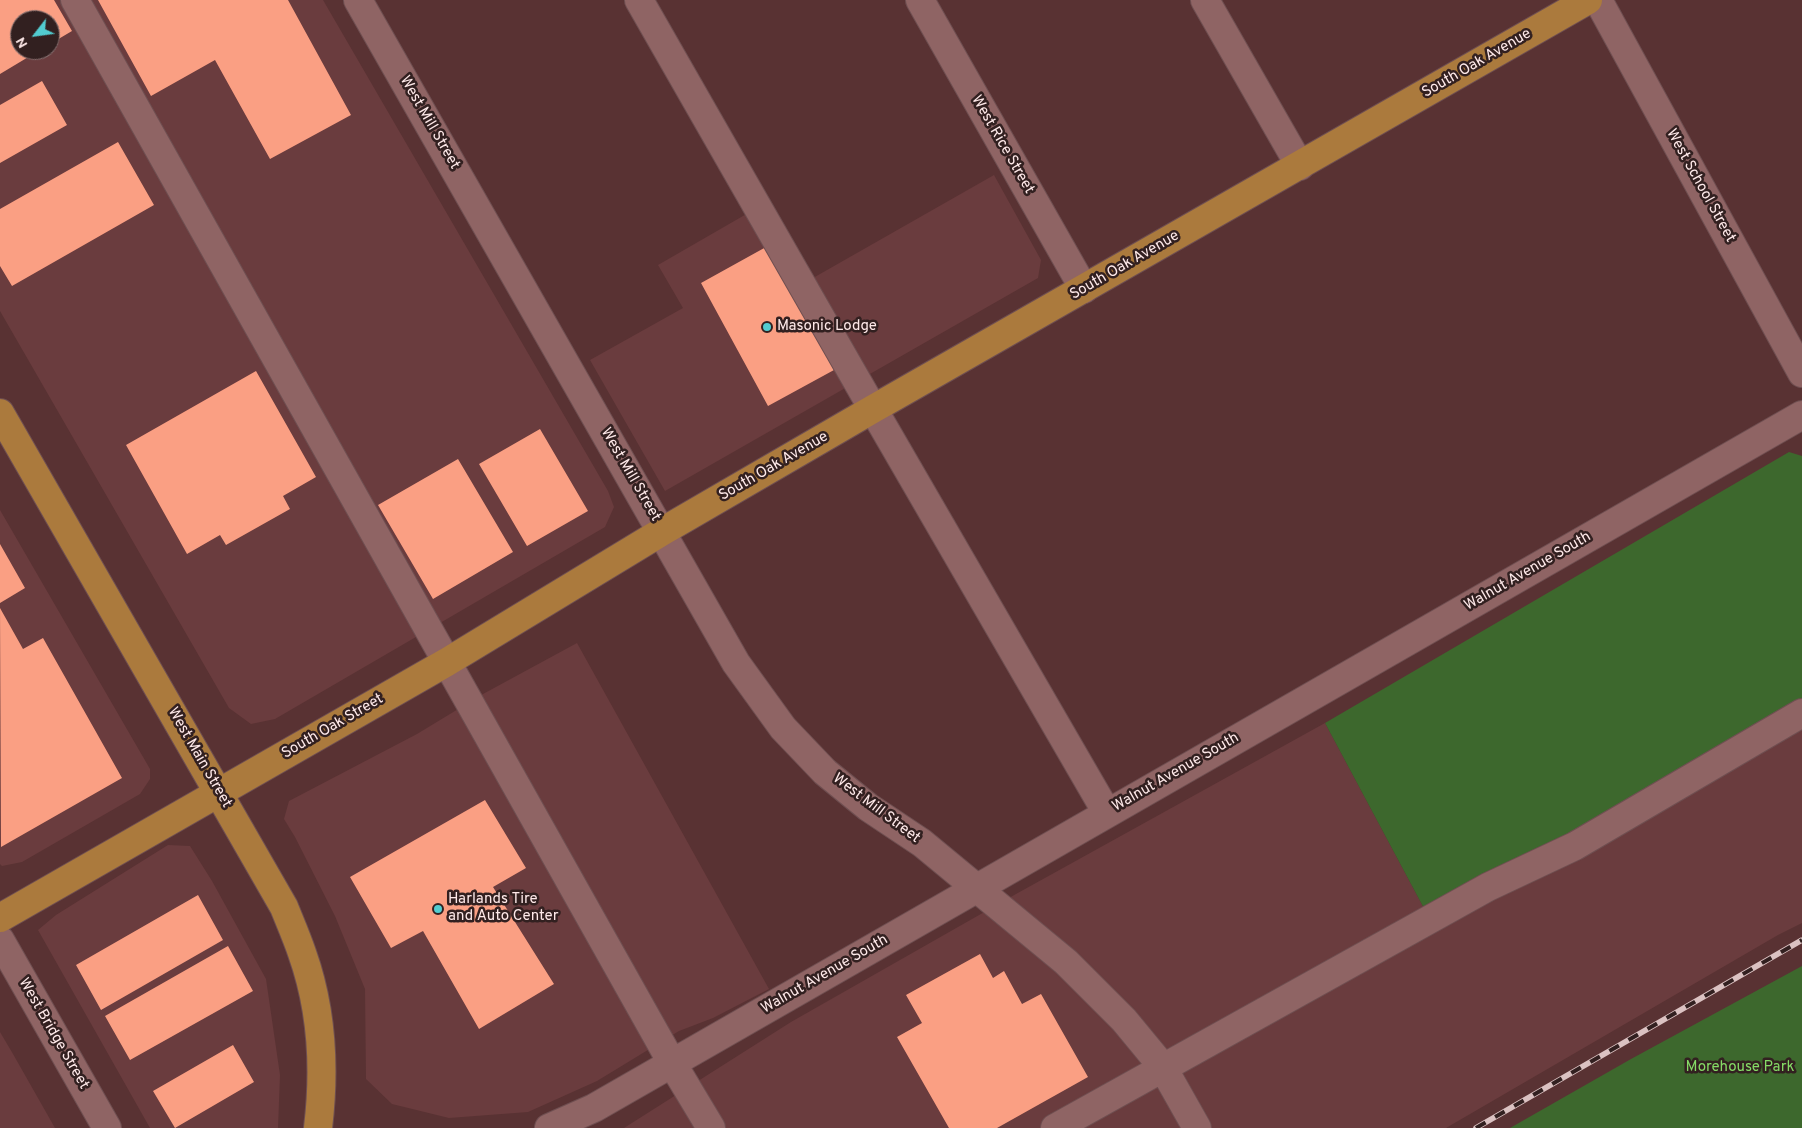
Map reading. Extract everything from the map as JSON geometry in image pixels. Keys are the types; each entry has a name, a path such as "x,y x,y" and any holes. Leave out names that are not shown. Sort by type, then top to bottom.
{"main road":[{"name":"South Oak Avenue","path":"663,532 1588,0"},
{"name":"West Main Street","path":"0,413 284,907 303,955 316,1005 322,1056 318,1128"},
{"name":"South Oak Street","path":"0,918 447,662 663,532"}],"street":[{"path":"75,0 672,1063 711,1128"},
{"name":"West Mill Street","path":"358,0 736,663 783,728 825,772 868,807 922,843 975,889 1066,962 1124,1020 1163,1069 1197,1128"},
{"path":"639,0 873,410 1107,813"},
{"name":"West Rice Street","path":"920,0 1084,289"},
{"path":"1205,0 1300,166"},
{"name":"West School Street","path":"1598,0 1802,373"},
{"name":"Walnut Avenue South","path":"548,1128 594,1108 1802,415"},
{"path":"1056,1128 1488,887 1575,846 1802,713"},
{"name":"West Bridge Street","path":"0,940 106,1128"}],"shaded area":[{"path":"0,0 323,0 608,491 614,507 605,527 275,719 251,724 229,708 0,311"},
{"path":"994,175 1041,260 1038,278 665,491 590,360 683,308 658,265 769,201 813,278"},
{"path":"0,510 150,769 150,779 140,794 22,862 2,866 0,864"},
{"path":"577,643 769,989 713,1018 679,1031 597,1081 528,1112 449,1118 392,1104 366,1079 365,989 335,916 284,819 289,801 417,734 483,694"},
{"path":"1802,702 1802,923 1778,935 1446,1128 624,1128 791,1022 1016,894 1325,723 1427,914"},
{"path":"168,845 190,846 212,881 266,979 280,1075 278,1128 150,1128 38,930 56,915"},
{"path":"0,1032 13,1054 55,1128 0,1128"}],"green space":[{"path":"1789,452 1802,456 1802,702 1427,914 1325,723"},
{"name":"Morehouse Park","path":"1802,966 1802,1128 1510,1128 1631,1059"}],"building":[{"path":"0,0 54,0 60,10 10,10 10,60 23,60 0,74"},
{"path":"98,0 288,0 351,115 270,159 215,60 151,96"},
{"path":"60,10 72,31 60,38"},
{"path":"42,81 67,125 0,163 0,105"},
{"path":"118,142 154,205 12,286 0,266 0,209"},
{"name":"Masonic Lodge","path":"766,247 834,370 768,406 701,283"},
{"path":"256,371 316,477 283,496 290,509 226,545 220,535 187,554 126,445"},
{"path":"540,429 588,511 527,546 479,464"},
{"path":"458,459 513,552 433,599 378,505"},
{"path":"0,544 25,588 0,603"},
{"path":"0,608 23,649 43,638 122,778 1,847"},
{"name":"Harlands Tire and Auto Center","path":"485,800 526,868 493,887 554,984 479,1029 423,931 391,948 350,877"},
{"path":"198,895 223,940 101,1010 76,965"},
{"path":"228,946 253,991 130,1060 105,1016"},
{"path":"980,954 993,978 1004,971 1022,1004 1041,994 1088,1077 997,1128 949,1128 897,1037 922,1023 906,995"},
{"path":"233,1045 254,1082 175,1128 153,1091"}],"railway":[{"path":"1476,1128 1802,940"}],"place":[{"name":"Masonic Lodge","path":"767,327"},
{"name":"Harlands Tire and Auto Center","path":"438,909"}]}
